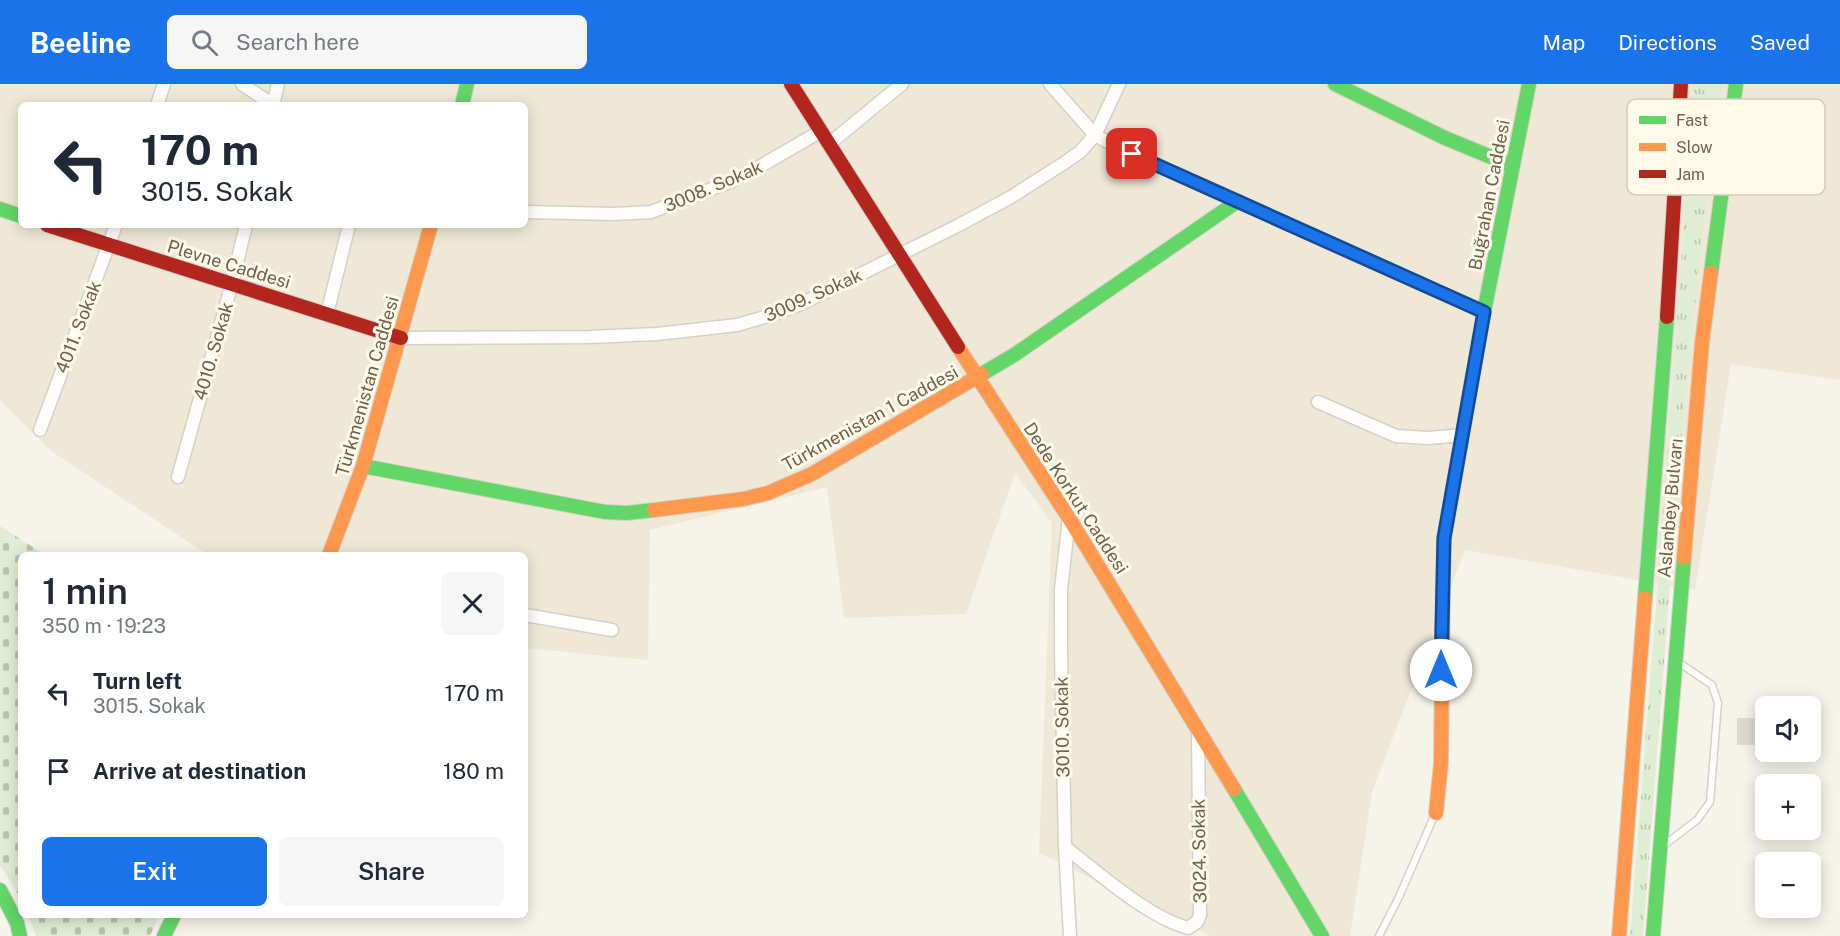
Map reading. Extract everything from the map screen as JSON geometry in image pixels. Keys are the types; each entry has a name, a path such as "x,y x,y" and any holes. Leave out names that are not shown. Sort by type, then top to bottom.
{"street":[{"path":"158,102 164,84"},
{"path":"242,84 269,102"},
{"path":"274,102 278,84"},
{"path":"463,102 467,84"},
{"name":"Dede Korkut Caddesi","path":"791,84 898,255 1069,518 1322,936"},
{"path":"829,144 902,84"},
{"path":"1050,84 1095,135 1132,154 1484,312"},
{"name":"3009. Sokak","path":"400,338 589,337 657,334 737,325 772,315 801,304 1011,197 1064,164 1080,152 1095,135 1119,84"},
{"path":"1335,84 1452,142 1513,166"},
{"name":"Buğrahan Caddesi","path":"1436,813 1441,763 1444,538 1484,312 1529,84"},
{"name":"Aslanbey Bulvarı","path":"1680,99 1681,84"},
{"name":"Aslanbey Bulvarı","path":"1734,99 1736,84"},
{"name":"3008. Sokak","path":"528,212 614,214 651,212 730,182 821,131"},
{"name":"Aslanbey Bulvarı","path":"1619,936 1675,195"},
{"name":"Aslanbey Bulvarı","path":"1653,936 1702,343 1721,195"},
{"name":"Türkmenistan 1 Caddesi","path":"363,466 605,512 627,513 743,499 768,493 812,474 977,378 1061,324 1238,201"},
{"path":"0,209 18,215"},
{"name":"Plevne Caddesi","path":"56,228 400,338"},
{"name":"4011. Sokak","path":"40,430 115,228"},
{"name":"4010. Sokak","path":"178,477 245,228"},
{"path":"327,314 348,228"},
{"name":"Türkmenistan Caddesi","path":"330,552 363,466 430,228"},
{"path":"1318,402 1396,436 1428,438 1462,435"},
{"name":"3010. Sokak","path":"1069,518 1061,589 1065,848 1070,936"},
{"path":"528,616 612,630"},
{"name":"3024. Sokak","path":"1065,848 1111,884 1171,923 1188,928 1197,922 1200,915 1198,728"},
{"path":"0,890 21,936"},
{"path":"164,936 173,918"}],"lane":[{"path":"1660,848 1697,820 1710,802 1718,703 1712,685 1675,660"},
{"path":"1379,936 1436,813"}],"shaded area":[{"path":"0,84 1840,84 1840,380 1731,364 1695,590 1465,550 1372,792 1350,936 1211,936 1039,853 1052,523 1015,473 966,614 844,618 827,487 650,530 648,660 528,648 528,552 203,552 51,451 0,400"}],"green space":[{"path":"1694,84 1724,84 1722,99 1693,99"},
{"path":"1686,195 1708,195 1682,428 1643,936 1630,936"},
{"path":"0,526 40,552 18,552 18,894 0,865"},
{"path":"29,918 158,918 150,936 36,936"}],"building":[{"path":"1737,718 1755,718 1755,745 1737,745"}],"traffic: fast":[{"path":"463,102 467,84"},
{"path":"1335,84 1445,138 1513,166"},
{"path":"1443,576 1444,539 1484,312 1529,84"},
{"path":"1734,99 1736,84"},
{"path":"1711,273 1721,195"},
{"path":"982,374 1014,355 1238,201"},
{"path":"0,209 18,215"},
{"path":"1645,598 1667,317"},
{"path":"363,466 605,512 627,513 654,510"},
{"path":"1653,936 1684,558"},
{"path":"1234,789 1322,936"},
{"path":"0,890 17,923 20,936"},
{"path":"164,936 173,918"}],"traffic: slow":[{"path":"330,552 363,466 430,228"},
{"path":"1684,558 1702,343 1711,273"},
{"path":"958,347 1069,518 1234,789"},
{"path":"654,510 743,499 768,493 812,474 982,374"},
{"path":"1436,813 1441,763 1443,576"},
{"path":"1619,936 1645,598"}],"traffic: jam":[{"path":"791,84 958,347"},
{"path":"1680,99 1681,84"},
{"path":"1667,317 1674,195"},
{"path":"56,228 401,338"}],"route":[{"path":"1132,154 1484,312 1444,538 1441,670"}]}
